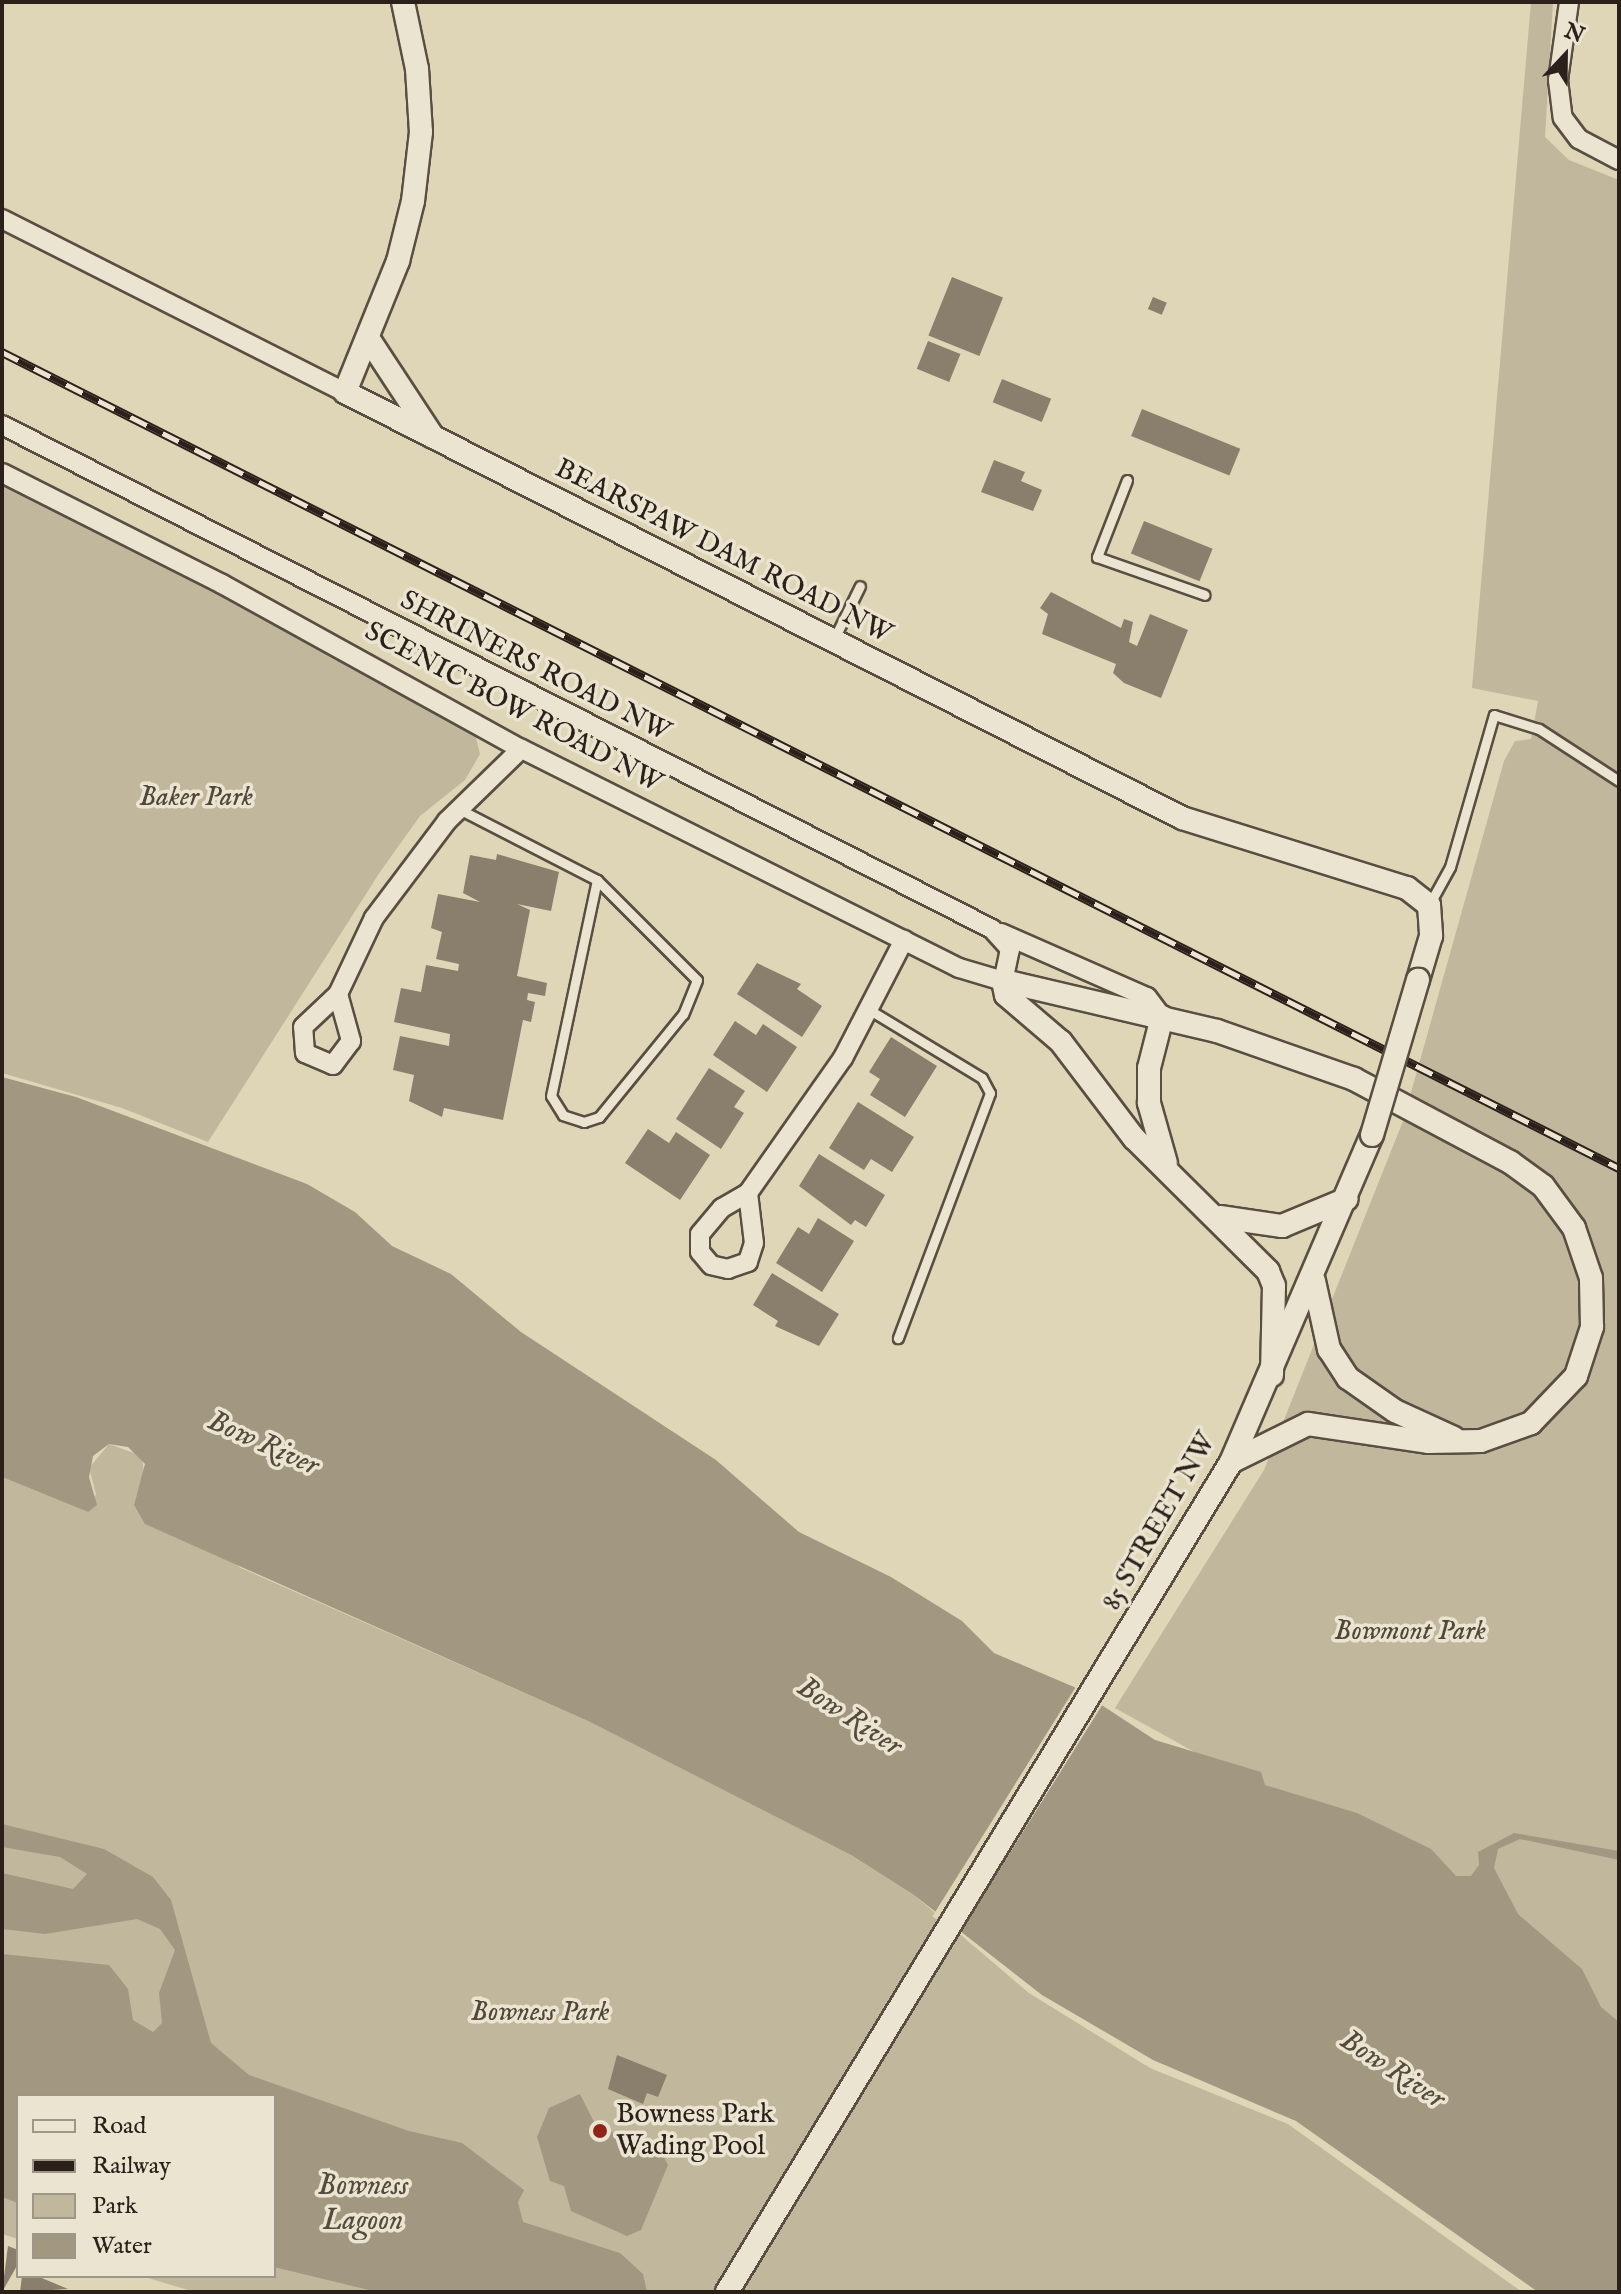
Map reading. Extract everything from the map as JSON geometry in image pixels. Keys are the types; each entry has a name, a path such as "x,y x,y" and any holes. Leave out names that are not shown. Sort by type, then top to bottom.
{"street":[{"path":"345,392 368,338 413,201 421,132 417,69 403,2"},
{"path":"1569,2 1558,80 1563,118 1579,139 1619,160"},
{"name":"BEARSPAW DAM ROAD NW","path":"2,219 1182,818 1384,879 1429,905"},
{"path":"368,338 434,439"},
{"name":"SHRINERS ROAD NW","path":"2,425 992,929 1147,997 1162,1017"},
{"name":"SCENIC BOW ROAD NW","path":"2,473 222,584 521,749 904,940 1003,981"},
{"path":"338,994 374,918 459,809 521,749"},
{"name":"85 STREET NW","path":"727,2292 1116,1658 1231,1462 1314,1281 1372,1135 1431,936 1429,905"},
{"path":"992,929 1010,949 1003,981 1006,995 1061,1042 1134,1138 1251,1249 1274,1286 1272,1375"},
{"path":"748,1193 843,1058 904,940"},
{"path":"1003,981 1162,1017 1354,1079 1510,1162 1561,1207 1591,1278 1592,1327 1580,1367 1563,1395 1531,1423 1505,1436 1462,1442 1308,1424 1231,1462"},
{"path":"1162,1017 1149,1068 1149,1103 1155,1140 1171,1174"},
{"path":"1219,1217 1282,1226 1347,1199"},
{"path":"1314,1281 1329,1349 1348,1378 1395,1411 1462,1442"}],"lane":[{"path":"1127,480 1097,557 1205,595"},
{"path":"833,641 860,586"},
{"name":"85 STREET NW","path":"1429,905 1450,867 1494,715 1539,729 1619,781"},
{"path":"459,809 597,880 697,980 683,1014 599,1117 584,1122 563,1115 551,1096 597,880"},
{"path":"868,1009 982,1078 990,1093 898,1338"}],"green space":[{"name":"Bowmont Park","path":"1531,2 1553,2 1545,137 1569,160 1619,180 1619,2051 1487,1914 1115,1708 1264,1470 1403,1121 1504,761 1515,741 1531,739 1538,701 1472,688"},
{"name":"Baker Park","path":"2,486 256,609 474,730 480,754 465,780 420,816 380,872 208,1142 122,1108 2,1073"},
{"name":"Bowness Park","path":"109,1444 142,1456 145,1481 136,1497 241,1568 590,1722 851,1855 914,1895 1029,1993 1150,2068 1288,2124 1522,2292 195,2292 148,2278 276,2278 276,2094 16,2094 16,2238 2,2234 2,1477 88,1512 96,1494 89,1468"}],"water":[{"name":"Bow River","path":"2,1077 76,1097 307,1184 355,1212 392,1246 451,1274 521,1332 716,1460 799,1532 891,1577 962,1621 994,1653 1074,1687 1155,1740 1261,1772 1265,1785 1357,1813 1431,1849 1456,1876 1471,1876 1479,1865 1478,1852 1514,1833 1619,1851 1619,1860 1520,1839 1498,1849 1494,1868 1518,1914 1582,1969 1601,2007 1619,2022 1619,2292 1538,2292 1296,2121 1153,2060 1042,1995 914,1895 851,1855 590,1722 145,1524 134,1505 145,1464 128,1447 109,1444 93,1456 89,1477 97,1505 88,1512 2,1477"},
{"name":"Bowness Lagoon","path":"2,1824 104,1849 153,1877 171,1900 211,2043 249,2075 409,2131 462,2143 524,2190 518,2202 523,2222 620,2253 643,2274 647,2292 377,2292 276,2267 276,2094 16,2094 16,2202 2,2197 2,1954 109,1965 128,1989 133,2020 153,2032 162,2023 159,1993 175,1950 160,1929 137,1919 45,1934 2,1929 2,1873 73,1889 87,1874 60,1857 2,1847"},
{"path":"580,2094 596,2126 661,2151 668,2165 641,2230 627,2236 571,2211 564,2186 550,2181 537,2137 549,2108"}],"pier":[{"path":"1077,1685 1104,1702 959,1933 932,1917"}],"building":[{"path":"952,277 1003,298 979,356 928,335"},
{"path":"1153,297 1167,303 1162,315 1148,309"},
{"path":"928,341 960,354 949,382 917,369"},
{"path":"1002,379 1051,399 1042,422 993,402"},
{"path":"1142,409 1240,449 1229,476 1131,436"},
{"path":"994,460 1025,472 1021,481 1042,490 1033,511 981,492"},
{"path":"1144,521 1213,549 1200,581 1131,553"},
{"path":"1051,592 1121,628 1124,619 1133,622 1129,642 1137,646 1150,614 1188,630 1161,698 1124,683 1113,673 1116,664 1042,634 1048,614 1040,608"},
{"path":"497,854 559,872 551,911 517,904 530,910 517,976 547,983 545,996 528,993 527,1000 535,1002 531,1022 523,1020 503,1120 444,1108 442,1117 409,1101 414,1075 393,1070 400,1036 449,1046 450,1034 394,1022 401,988 421,992 426,965 458,971 459,964 436,959 442,932 431,928 438,894 480,902 463,893 470,855 496,860"},
{"path":"757,963 801,984 797,989 822,1006 802,1037 737,994"},
{"path":"735,1021 756,1035 763,1024 797,1047 767,1092 713,1055"},
{"path":"891,1037 937,1066 905,1117 870,1095 880,1079 869,1072"},
{"path":"709,1068 745,1091 734,1107 744,1113 721,1149 676,1119"},
{"path":"858,1102 914,1137 892,1172 871,1159 864,1170 829,1148"},
{"path":"648,1129 669,1143 676,1132 710,1155 680,1200 625,1163"},
{"path":"819,1154 885,1195 866,1227 855,1220 851,1225 799,1186"},
{"path":"818,1218 854,1241 822,1292 776,1263 798,1227 809,1234"},
{"path":"772,1273 839,1314 819,1346 775,1326 778,1321 753,1305"},
{"path":"617,2055 667,2075 658,2097 647,2093 643,2104 608,2089"},
{"path":"8,2246 16,2249 16,2268 2,2292"},
{"path":"22,2278 42,2278 68,2289 20,2292"}],"railway":[{"path":"2,352 1619,1168"}],"place":[{"name":"Bowness Park Wading Pool","path":"600,2131"}]}
